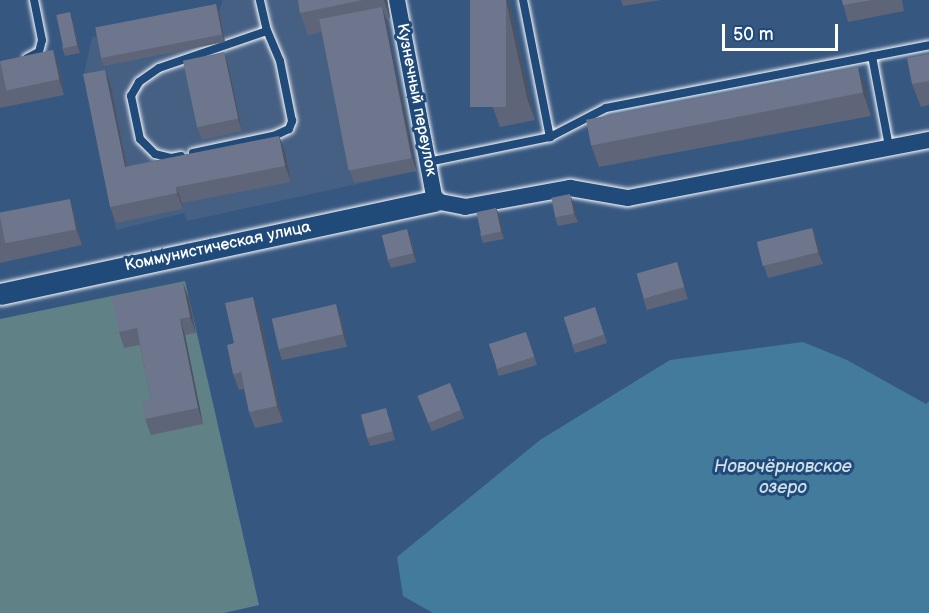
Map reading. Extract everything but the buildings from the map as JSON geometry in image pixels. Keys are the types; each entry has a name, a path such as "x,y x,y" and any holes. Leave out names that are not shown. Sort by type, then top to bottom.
{"street":[{"name":"Кузнечный переулок","path":"397,0 435,201"},
{"path":"435,201 465,207 570,188 628,198 929,140"},
{"name":"Коммунистическая улица","path":"0,294 435,201"}],"lane":[{"path":"18,60 39,52 42,40 34,0"},
{"path":"260,0 267,30 280,61 292,121 289,129 276,135 171,158 155,154 140,139 130,96 139,82 159,68 267,30"},
{"path":"523,0 550,137"},
{"path":"428,162 550,137 606,108 929,45"},
{"path":"872,56 889,147"}],"shaded area":[{"path":"223,0 387,0 390,18 386,20 417,171 187,221 184,213 116,230 84,74 92,37 219,12"}],"green space":[{"path":"185,281 259,605 224,613 0,613 0,319"}],"water":[{"name":"Новочёрновское озеро","path":"803,342 847,360 926,404 929,401 929,613 433,613 403,596 397,557 540,440 670,360"}]}
